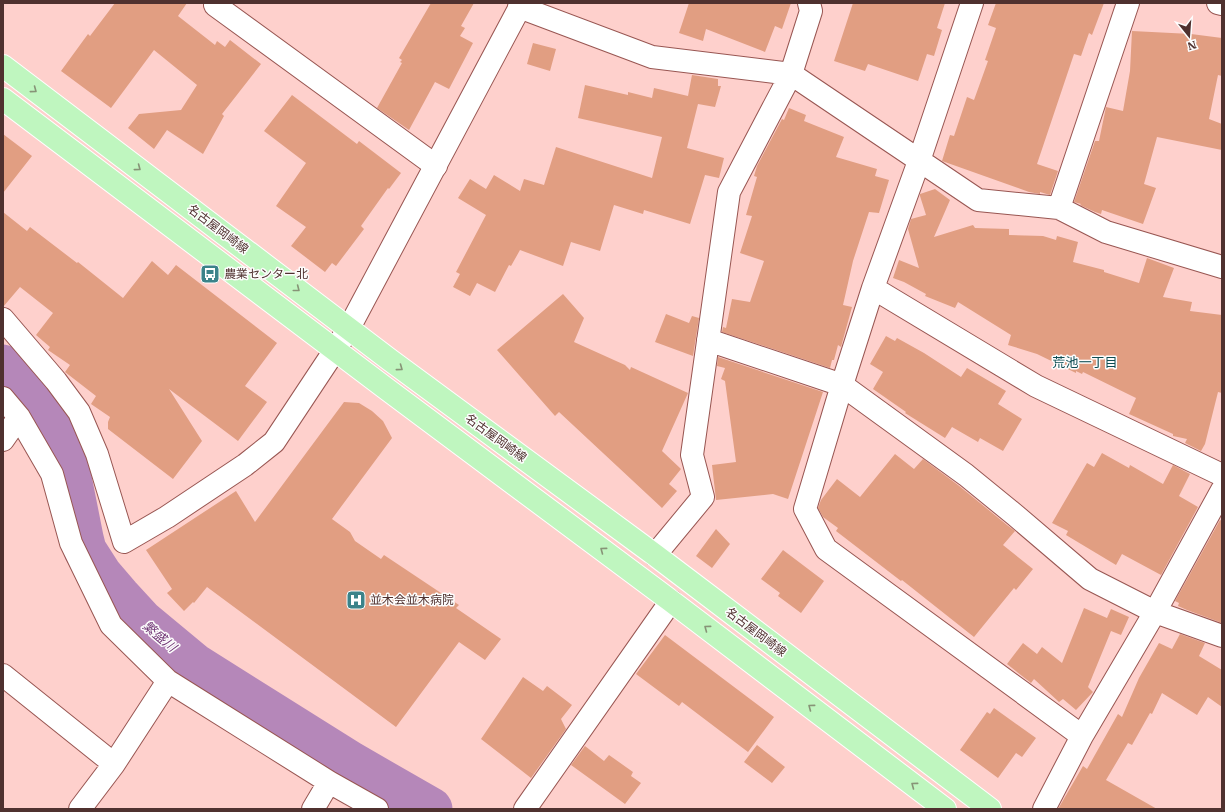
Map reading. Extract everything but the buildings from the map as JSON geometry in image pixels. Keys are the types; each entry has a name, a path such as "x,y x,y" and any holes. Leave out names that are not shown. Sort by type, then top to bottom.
{"main road":[{"name":"名古屋岡崎線","path":"3,66 397,365 655,555 990,809"},
{"path":"3,99 945,809"}],"street":[{"path":"216,3 215,5 436,166"},
{"path":"655,555 703,497 692,455 729,192 790,74 811,11 809,3"},
{"path":"972,3 919,161 873,288 805,509 826,549 1082,736"},
{"path":"1059,208 1128,3"},
{"path":"1218,3 1222,4"},
{"path":"3,319 56,381 79,412 97,454 124,542 174,513 244,465 274,442 349,328 521,5 652,57 790,74 978,200 1059,208 1106,232 1222,267"},
{"path":"873,288 1036,386 1222,475"},
{"path":"708,340 842,385 966,475 1090,579 1155,612 1222,636"},
{"path":"3,398 19,417 52,474 71,542 110,625 168,682 329,782 377,809"},
{"path":"3,440 19,417"},
{"path":"1044,809 1082,736 1155,612 1222,490"},
{"path":"525,809 671,601"},
{"path":"3,675 114,764"},
{"path":"80,809 114,764 168,682"},
{"path":"313,809 329,782"}],"waterway":[{"name":"繁盛川","path":"3,366 63,442 85,550 101,575 142,621 195,665 351,763 431,809"}],"place":[{"name":"農業センター北","path":"210,274"},
{"name":"並木会並木病院","path":"356,600"}],"district":[{"name":"荒池一丁目","path":"1085,362"}]}
